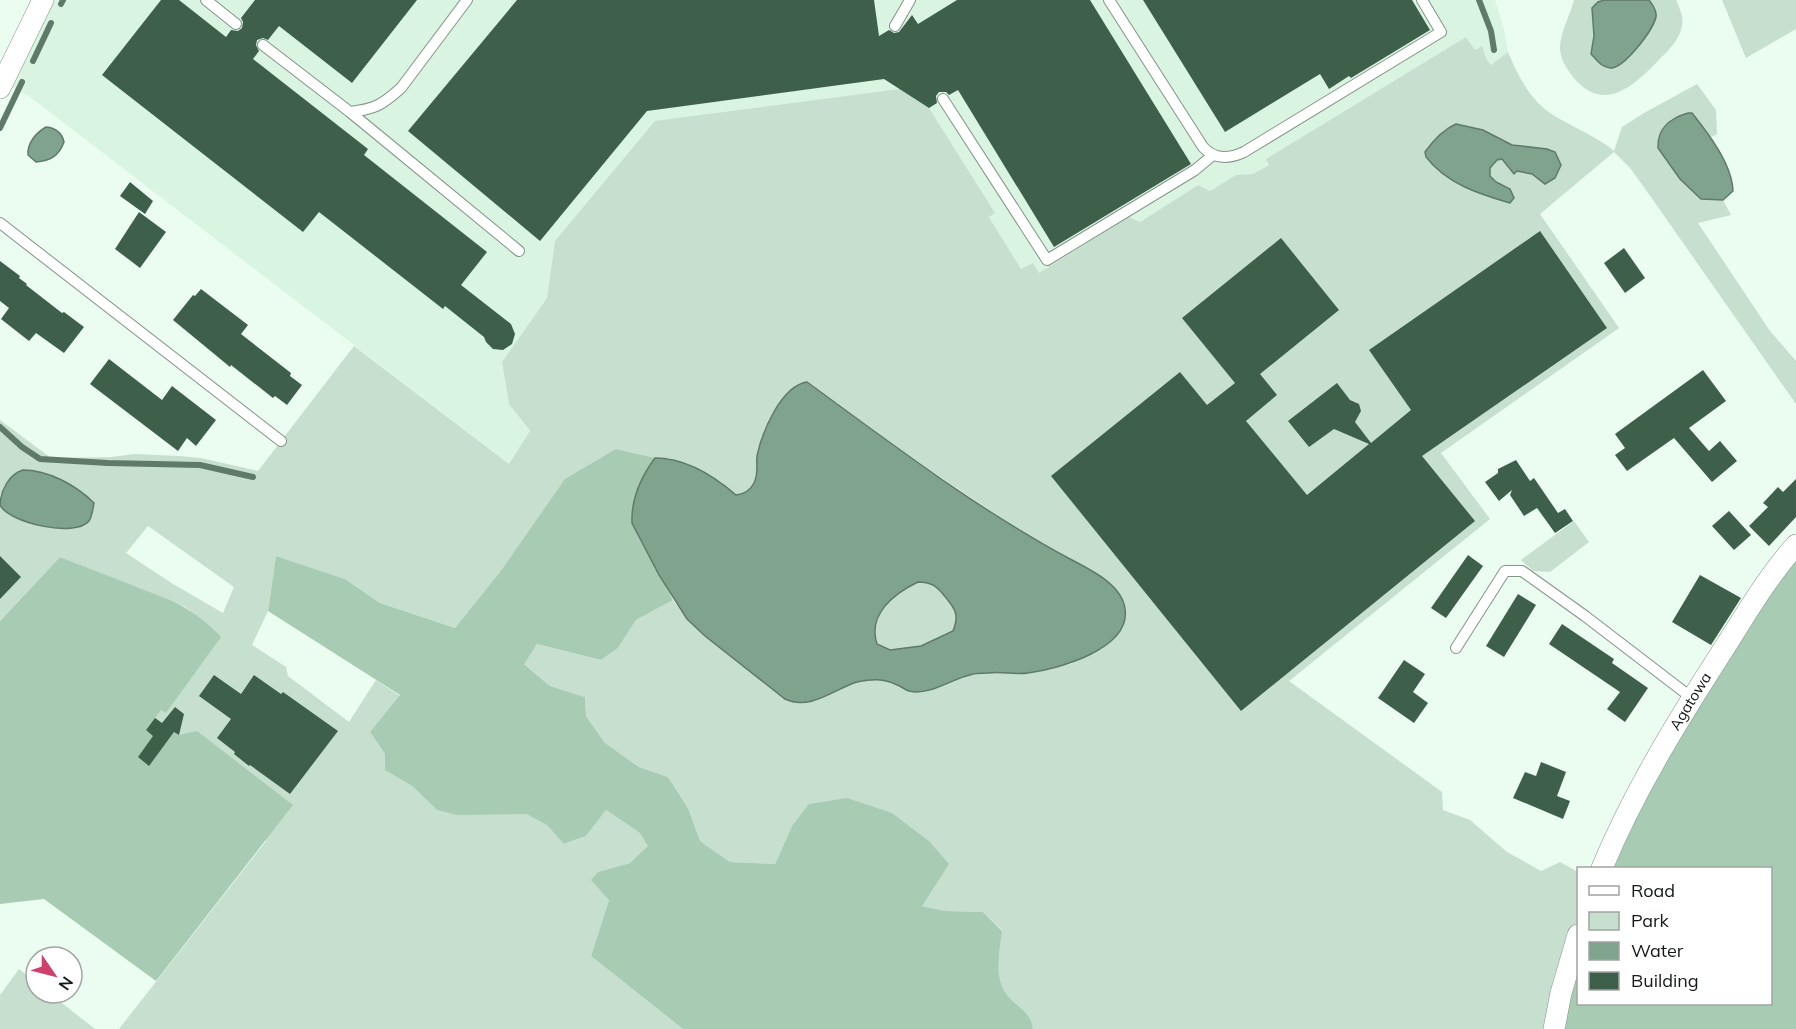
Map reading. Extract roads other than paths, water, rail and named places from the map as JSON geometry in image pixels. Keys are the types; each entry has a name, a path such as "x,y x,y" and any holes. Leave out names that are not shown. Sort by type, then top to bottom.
{"street":[{"path":"0,88 7,61 43,0"},
{"name":"Agatowa","path":"1602,867 1633,799 1692,698 1760,592 1796,545"},
{"path":"1554,1029 1561,993 1577,937"}],"lane":[{"path":"206,0 236,24"},
{"path":"350,112 372,109 388,100 401,88 467,0"},
{"path":"895,26 910,0"},
{"path":"1109,0 1203,147 1213,155 1228,158 1244,152 1441,32 1422,0"},
{"path":"264,45 350,112 519,251"},
{"path":"943,99 1047,260 1195,170 1213,155"},
{"path":"0,223 281,441"},
{"path":"1456,648 1505,572 1522,571 1692,698"}],"water":[{"path":"1604,0 1649,0 1656,15 1650,31 1637,48 1623,62 1610,68 1602,65 1591,54 1594,36 1592,8"},
{"path":"1692,113 1712,139 1724,160 1732,181 1733,191 1723,200 1701,199 1680,179 1658,148 1660,135 1666,125"},
{"path":"1456,124 1483,130 1512,145 1555,152 1561,165 1555,178 1545,184 1532,174 1517,171 1514,174 1502,159 1497,160 1490,168 1490,176 1510,189 1514,198 1510,203 1464,187 1434,166 1426,157 1425,152 1439,136"},
{"path":"46,127 58,132 64,142 53,157 36,162 28,155 29,146 36,135"},
{"path":"807,382 968,497 1035,540 1104,578 1123,600 1124,623 1117,635 1105,646 1090,654 1073,662 1041,671 974,674 933,689 917,692 887,681 868,680 848,685 813,701 795,702 785,699 687,619 659,575 632,523 632,514 638,489 655,458 677,461 698,469 736,495 749,490 756,479 757,456 768,423 781,401 798,385","holes":["918,582 932,584 953,607 956,613 953,631 921,646 890,650 877,644 876,623 885,606 900,592"]},
{"path":"23,470 52,476 87,496 94,503 89,521 82,526 57,528 28,522 6,512 0,505 4,488 14,475"}],"waterway":[{"path":"61,4 63,0"},
{"path":"1479,0 1491,31 1494,50"},
{"path":"33,61 51,23"},
{"path":"0,128 22,82"},
{"path":"0,427 22,447 40,459 200,465 253,477"}]}
